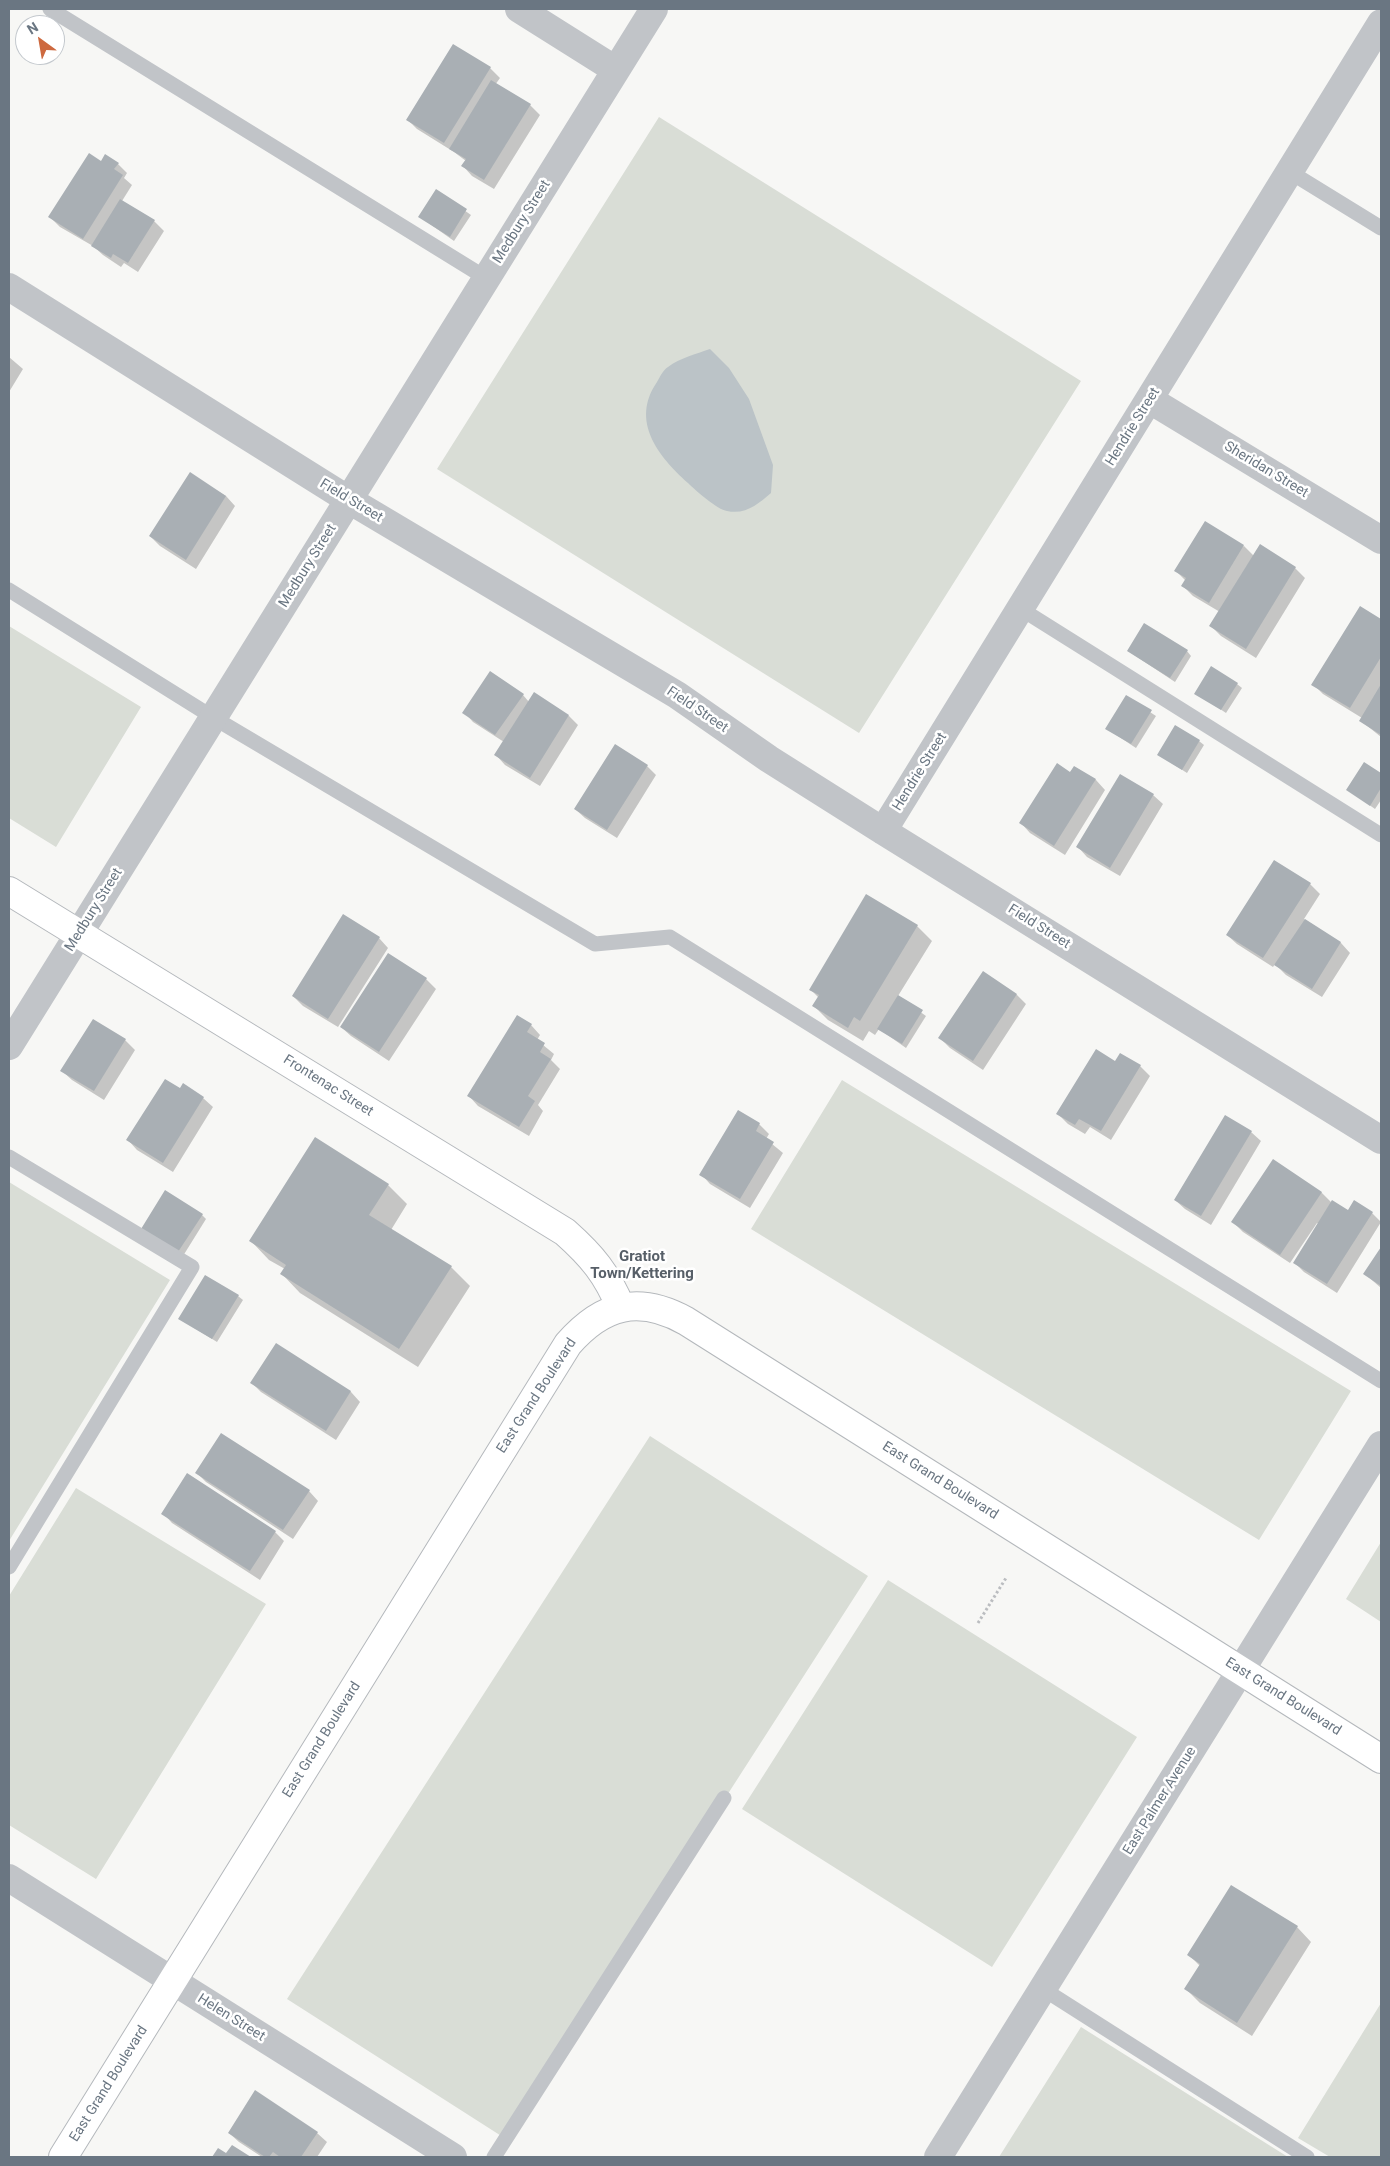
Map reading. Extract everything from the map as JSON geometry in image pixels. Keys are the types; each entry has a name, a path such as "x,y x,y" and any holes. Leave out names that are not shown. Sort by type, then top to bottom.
{"main road":[{"name":"Frontenac Street","path":"9,891 565,1232 597,1262 614,1289 621,1308"},
{"name":"East Grand Boulevard","path":"64,2157 568,1344 579,1332 600,1316 621,1308 650,1307 667,1310 686,1321 1381,1759"}],"street":[{"path":"519,9 616,70"},
{"name":"Medbury Street","path":"9,1046 654,9"},
{"name":"Hendrie Street","path":"883,831 1381,23"},
{"name":"Field Street","path":"9,287 349,500 677,695 769,759 1381,1140"},
{"name":"Sheridan Street","path":"1150,400 1381,540"},
{"name":"East Palmer Avenue","path":"938,2157 1381,1445"},
{"name":"Helen Street","path":"9,1878 453,2157"}],"lane":[{"path":"50,9 486,278"},
{"path":"1290,172 1381,228"},
{"path":"9,590 214,718 595,944 670,937 1381,1381"},
{"path":"1021,609 1381,835"},
{"path":"9,1157 192,1267 9,1567"},
{"path":"494,2157 724,1798"},
{"path":"1043,1989 1307,2157"}],"path":[{"path":"978,1623 1006,1578"}],"shaded area":[{"path":"659,117 1081,381 859,733 437,469"},
{"path":"710,349 729,368 749,399 773,465 771,493 746,510 734,512 723,510 691,486 677,473 658,449 651,437 647,424 646,410 649,396 665,370 683,359"},
{"path":"9,626 141,707 56,847 9,818"},
{"path":"842,1080 1351,1391 1259,1540 751,1229"},
{"path":"9,1182 170,1280 9,1541"},
{"path":"650,1436 868,1576 506,2139 287,1999"},
{"path":"76,1488 266,1604 96,1879 9,1825 9,1596"},
{"path":"1381,1542 1381,1622 1346,1599"},
{"path":"888,1580 1137,1737 992,1967 742,1809"},
{"path":"1381,2003 1381,2157 1330,2157 1298,2138"},
{"path":"1081,2027 1288,2157 999,2157"}],"building":[{"path":"453,44 491,67 444,143 406,120"},
{"path":"491,80 531,104 484,180 461,166 466,159 449,149"},
{"path":"89,153 101,161 105,154 119,163 114,169 123,175 83,239 48,217"},
{"path":"436,189 467,209 450,237 418,217"},
{"path":"120,199 155,220 128,263 113,254 111,258 91,246"},
{"path":"190,472 226,496 186,560 149,536"},
{"path":"1205,521 1244,545 1209,603 1181,586 1186,578 1174,571"},
{"path":"1260,544 1296,567 1246,649 1209,626"},
{"path":"1360,606 1381,619 1381,657 1350,708 1311,685"},
{"path":"1144,623 1188,650 1170,678 1127,651"},
{"path":"1211,666 1238,683 1221,710 1194,694"},
{"path":"490,671 524,694 495,735 462,713"},
{"path":"1381,684 1381,735 1359,721"},
{"path":"534,692 569,715 530,778 494,755"},
{"path":"1126,695 1152,710 1131,744 1105,729"},
{"path":"1175,725 1200,740 1182,770 1157,755"},
{"path":"615,744 648,765 607,830 574,809"},
{"path":"1364,762 1381,773 1381,788 1370,806 1346,790"},
{"path":"1057,763 1070,772 1074,766 1096,779 1054,846 1019,823"},
{"path":"1120,774 1154,794 1110,868 1076,847"},
{"path":"1274,860 1311,883 1263,958 1226,935"},
{"path":"866,894 918,925 860,1021 854,1017 848,1028 812,1006 819,995 809,990"},
{"path":"343,914 380,937 328,1019 292,996"},
{"path":"1305,919 1341,942 1312,989 1274,965"},
{"path":"388,953 427,978 379,1052 340,1027"},
{"path":"983,971 1017,994 973,1061 938,1038"},
{"path":"898,995 923,1010 902,1044 877,1029"},
{"path":"517,1015 532,1024 527,1032 545,1043 540,1052 551,1059 528,1096 535,1101 519,1127 467,1096"},
{"path":"93,1019 126,1039 94,1091 60,1071"},
{"path":"1096,1049 1115,1061 1120,1053 1141,1065 1101,1131 1079,1119 1075,1125 1056,1114"},
{"path":"165,1079 180,1088 183,1083 204,1097 163,1163 126,1140"},
{"path":"738,1110 760,1123 756,1131 774,1142 740,1199 699,1175"},
{"path":"1225,1115 1252,1131 1201,1216 1174,1200"},
{"path":"315,1137 389,1184 369,1215 452,1266 399,1349 280,1274 286,1265 249,1241"},
{"path":"1273,1159 1322,1192 1280,1255 1231,1222"},
{"path":"165,1190 203,1214 178,1252 141,1229"},
{"path":"1332,1200 1348,1210 1354,1200 1373,1212 1327,1284 1293,1263"},
{"path":"1381,1247 1381,1286 1363,1274"},
{"path":"205,1275 239,1295 212,1339 178,1319"},
{"path":"276,1343 351,1391 326,1431 250,1383"},
{"path":"221,1433 310,1490 283,1530 195,1473"},
{"path":"187,1473 276,1531 250,1571 161,1514"},
{"path":"1231,1885 1298,1926 1237,2023 1184,1989 1200,1964 1187,1955"},
{"path":"255,2090 318,2132 301,2157 280,2157 273,2152 269,2157 265,2157 228,2133"},
{"path":"232,2145 251,2157 212,2157 218,2148 226,2153"}],"district":[{"name":"Gratiot Town/Kettering","path":"642,1266"}]}
